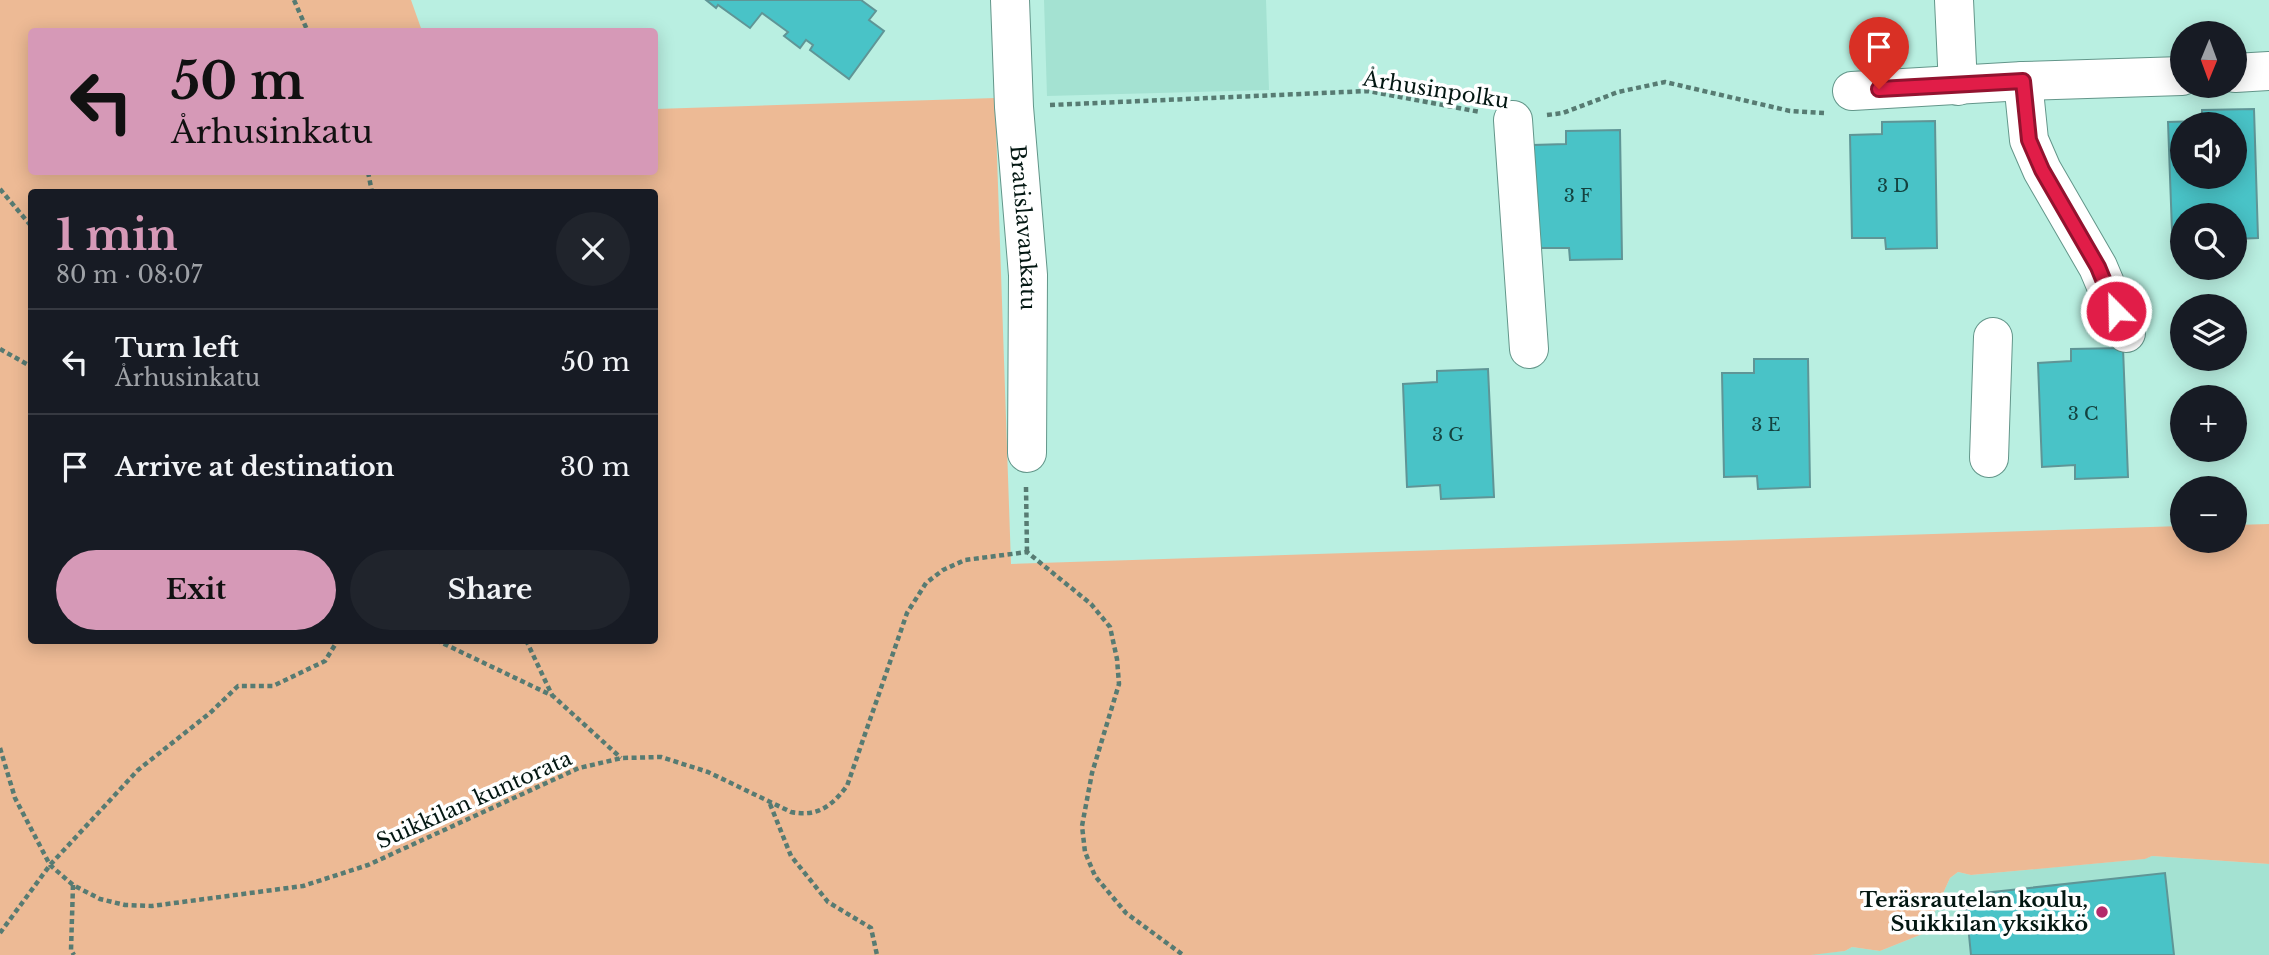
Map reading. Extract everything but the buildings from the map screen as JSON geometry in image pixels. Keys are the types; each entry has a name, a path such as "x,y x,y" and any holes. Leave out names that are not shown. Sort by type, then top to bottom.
{"street":[{"name":"Bratislavankatu","path":"1010,0 1014,107 1028,275 1027,453"},
{"path":"1954,0 1958,86"},
{"path":"2247,72 2269,71"},
{"path":"1842,102 1958,86 2170,76"},
{"path":"2023,81 2029,140 2042,170 2098,267 2126,332"},
{"path":"1513,120 1529,349"},
{"path":"1989,458 1993,337"}],"path":[{"path":"293,0 306,28"},
{"name":"Århusinpolku","path":"1014,107 1368,91 1419,99 1513,120 1563,113 1618,92 1665,82 1790,111 1842,102"},
{"path":"0,189 28,222"},
{"path":"0,349 28,365"},
{"path":"1027,453 1027,552 1091,604 1110,627 1117,659 1119,684 1092,773 1082,826 1085,852 1095,876 1126,913 1183,955"},
{"name":"Suikkilan kuntorata","path":"0,748 15,798 50,865 73,885 100,899 125,905 152,906 303,886 368,865 579,768 622,758 661,757 708,772 791,812 804,814 822,811 836,800 846,786 907,613 926,583 943,570 965,560 1027,552"},
{"path":"0,933 50,865 138,771 210,713 238,685 273,686 326,661 336,644"},
{"path":"444,644 553,696 622,758"},
{"path":"528,644 553,696"},
{"path":"770,803 791,856 828,902 871,928 877,955"},
{"path":"73,885 71,950 74,955"}],"shaded area":[{"path":"0,0 411,0 421,28 28,28 28,175 658,175 658,109 995,98 1011,564 2170,526 2170,553 2247,553 2247,525 2269,524 2269,864 2152,856 2145,859 1971,875 1958,872 1950,878 1925,933 1880,951 1852,947 1845,951 1811,955 0,955"},
{"path":"1044,0 1266,0 1269,90 1047,96"},
{"name":"Teräsrautelan koulu, Suikkilan yksikkö","path":"2152,856 2269,864 2269,955 1804,955 1845,951 1852,947 1880,951 1925,933 1950,878 1958,872 1971,875 2144,859"}],"place":[{"name":"Teräsrautelan koulu, Suikkilan yksikkö","path":"2102,912"}],"route":[{"path":"1879,89 2023,81 2029,140 2042,170 2098,267 2116,311"}]}
